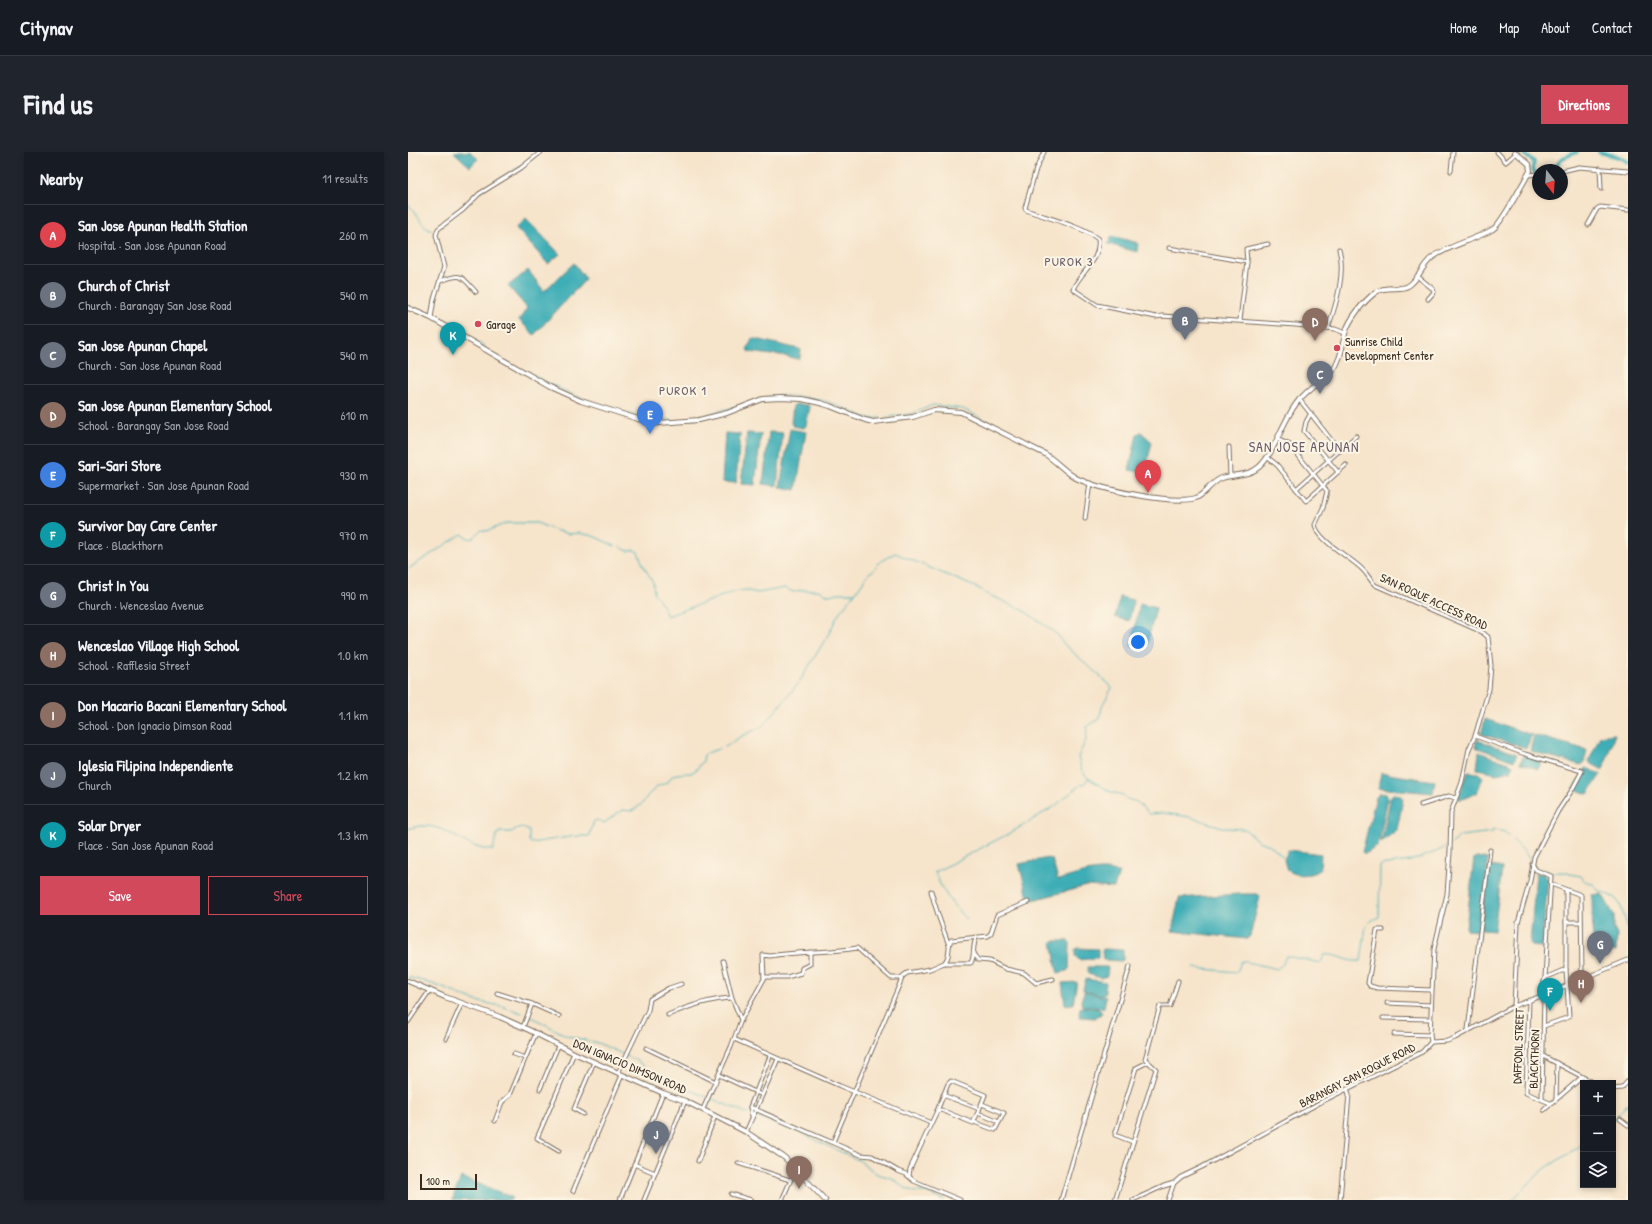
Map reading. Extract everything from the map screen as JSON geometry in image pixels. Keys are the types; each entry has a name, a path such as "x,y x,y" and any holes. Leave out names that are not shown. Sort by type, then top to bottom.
{"street":[{"path":"431,318 444,267 436,235 438,229 463,210 479,194 521,168 541,152"},
{"path":"1044,152 1036,169 1025,208 1026,210 1094,236 1098,239 1099,246 1096,256 1073,289 1096,305 1156,317 1162,316 1240,320 1328,328 1345,333"},
{"path":"1451,171 1453,152"},
{"path":"408,308 431,318 550,387 581,401 638,419 659,423 700,420 727,413 763,399 780,398 802,399 820,403 873,422 913,417 934,410 961,412 1045,454 1056,461 1068,473 1090,483 1136,494 1184,500 1196,498 1201,495 1217,480 1252,472 1260,466 1277,439 1282,426 1300,399 1322,379 1332,373 1340,356 1345,333 1352,318 1377,292 1387,288 1406,288 1417,276 1423,266 1433,257 1495,228 1530,171 1529,164 1515,152 1506,162 1497,152"},
{"path":"1568,170 1579,167 1628,171"},
{"path":"1600,168 1601,189"},
{"path":"1528,175 1532,175"},
{"path":"1588,225 1597,209 1600,207 1628,210"},
{"path":"1240,320 1247,262 1246,249 1268,244"},
{"path":"1169,248 1247,262"},
{"path":"1328,328 1339,289 1341,257 1339,248"},
{"path":"440,281 457,275 461,276 476,292"},
{"path":"1417,276 1433,289 1434,292 1428,299"},
{"path":"1300,399 1340,451"},
{"path":"1311,413 1306,422 1304,431 1338,472"},
{"path":"1296,489 1340,451 1354,436 1356,436"},
{"path":"1277,439 1290,445 1322,485"},
{"path":"1229,447 1230,476"},
{"path":"1267,457 1277,464 1306,501 1346,465"},
{"path":"1085,519 1090,483"},
{"name":"SAN ROQUE ACCESS ROAD","path":"1322,485 1327,491 1327,495 1315,525 1317,532 1346,558 1363,570 1375,584 1482,632 1488,637 1489,689 1475,736 1469,749 1462,782 1455,798"},
{"path":"1475,736 1524,754 1582,771 1572,790 1558,811 1534,856 1530,881 1518,923 1514,1006"},
{"path":"1421,805 1449,796 1455,798"},
{"name":"BARANGAY SAN ROQUE ROAD","path":"1133,1200 1174,1183 1181,1177 1347,1089 1422,1052 1431,1042 1431,990 1436,935 1447,894 1450,852 1450,812 1455,798"},
{"path":"1468,1030 1490,850"},
{"path":"1532,864 1536,870 1551,876 1551,884 1581,895 1582,979"},
{"name":"BLACKTHORN","path":"1542,1099 1544,995 1542,988 1545,978 1551,884"},
{"path":"1544,1026 1570,1017 1566,969 1566,890"},
{"path":"931,891 938,917 942,923 949,947"},
{"path":"944,963 948,958 951,940 988,936 991,933 997,915 1028,902"},
{"path":"1566,922 1581,922"},
{"path":"1383,930 1377,930 1368,984 1377,988 1431,990"},
{"path":"833,1142 902,978 907,972 930,969 944,963 959,964 971,962 974,955 973,947 976,938"},
{"path":"703,1109 732,1047 741,1020 764,977 763,955 770,956 810,952 832,952 857,948 891,978 902,978"},
{"path":"764,977 787,976 801,973 802,968 810,964 810,952"},
{"path":"974,955 978,960 990,961 1006,969 1024,973 1036,983 1054,979"},
{"path":"1431,1042 1447,1041 1514,1006 1628,960"},
{"path":"723,961 732,998 741,1020"},
{"path":"1060,1200 1130,966"},
{"path":"1545,978 1566,969"},
{"name":"DON IGNACIO DIMSON ROAD","path":"408,981 523,1027 574,1054 703,1109 746,1132 785,1158 825,1200"},
{"path":"1115,1200 1156,1069 1145,1060 1160,1006 1170,1006 1178,981"},
{"path":"573,1191 620,1074 624,1059 648,1010 650,999 669,988 681,984"},
{"path":"408,1022 430,990"},
{"path":"497,993 532,1004 559,1016"},
{"path":"668,1014 702,1002 732,998"},
{"name":"DAFFODIL STREET","path":"1529,1000 1526,1093 1542,1099"},
{"path":"446,1039 462,1003"},
{"path":"1387,1003 1431,1005"},
{"path":"523,1027 532,1004"},
{"path":"1383,1018 1430,1019"},
{"path":"496,1120 502,1102 510,1095 536,1033"},
{"path":"1394,1034 1430,1035"},
{"path":"734,1039 770,1056 931,1123"},
{"path":"540,1088 558,1046"},
{"path":"646,1048 716,1082"},
{"path":"514,1054 525,1058"},
{"path":"559,1151 537,1138 574,1054"},
{"path":"752,1116 750,1107 770,1056"},
{"path":"1543,1056 1588,1080"},
{"path":"746,1132 778,1059"},
{"path":"583,1114 574,1109 594,1062"},
{"path":"1133,1142 1115,1135 1136,1068 1148,1062"},
{"path":"1556,1099 1557,1064"},
{"path":"719,1075 762,1095"},
{"path":"1544,1110 1582,1077"},
{"path":"909,1176 910,1169 937,1112 948,1084 953,1081 985,1095 974,1122"},
{"path":"1616,1089 1622,1088 1627,1082"},
{"path":"1340,1200 1349,1094 1347,1089"},
{"path":"620,1200 663,1093"},
{"path":"943,1095 977,1108 978,1111 999,1122"},
{"path":"1542,1099 1550,1104"},
{"path":"644,1200 685,1101"},
{"path":"937,1112 941,1110 972,1124 974,1122 995,1130 1004,1113 982,1104"},
{"path":"750,1107 861,1155 872,1156 909,1176 914,1181 960,1200"},
{"path":"698,1161 715,1116"},
{"path":"1620,1119 1628,1125"},
{"path":"738,1163 790,1180"},
{"path":"634,1164 655,1173"},
{"path":"782,1200 796,1168"},
{"path":"1168,1200 1174,1183"},
{"path":"731,1194 750,1200"}],"water":[{"path":"454,152 471,152 478,159 470,167"},
{"path":"526,219 560,254 548,264 516,228"},
{"path":"1112,236 1138,243 1137,252 1108,244"},
{"path":"574,263 586,279 534,335 519,320 527,308 508,286 528,270 544,291"},
{"path":"752,338 799,349 801,350 800,358 798,359 775,354 772,355 749,352 747,350"},
{"path":"795,404 808,405 810,407 806,426 804,428 793,426 791,423 793,406"},
{"path":"790,429 806,432 796,490 780,487"},
{"path":"769,432 783,433 777,486 763,484"},
{"path":"1141,432 1152,442 1145,473 1129,470 1137,434"},
{"path":"725,433 740,434 736,483 722,482"},
{"path":"747,433 761,434 755,485 741,484"},
{"path":"1120,597 1134,600 1129,621 1115,617"},
{"path":"1140,604 1156,608 1146,649 1131,646"},
{"path":"1485,719 1532,735 1526,748 1481,734"},
{"path":"1615,734 1603,770 1590,763 1589,761 1600,736"},
{"path":"1534,735 1587,750 1584,763 1581,765 1530,751"},
{"path":"1477,740 1517,754 1514,761 1475,747"},
{"path":"1479,752 1513,765 1511,771 1496,774 1477,769"},
{"path":"1524,755 1542,761 1538,769 1520,763"},
{"path":"1586,768 1601,774 1588,794 1574,789"},
{"path":"1468,772 1478,773 1483,777 1477,793 1460,800 1458,797"},
{"path":"1381,773 1435,781 1433,793 1378,788"},
{"path":"1380,793 1386,794 1388,798 1378,846 1365,854 1362,852 1376,797"},
{"path":"1393,794 1400,795 1403,799 1397,830 1381,842 1391,796"},
{"path":"1288,850 1321,854 1320,870 1312,874 1299,875 1287,870 1284,860"},
{"path":"1477,857 1488,859 1480,930 1478,931 1466,930 1474,858"},
{"path":"1048,858 1052,859 1058,880 1096,870 1119,873 1114,888 1087,886 1029,901 1019,864"},
{"path":"1489,867 1502,868 1494,931 1481,929"},
{"path":"1536,873 1544,874 1548,879 1542,947 1531,946 1530,944"},
{"path":"1258,894 1260,897 1250,936 1247,939 1172,931 1179,898"},
{"path":"1602,894 1614,915 1614,929 1617,935 1616,951 1593,953 1592,895"},
{"path":"1053,941 1068,941 1070,943 1069,969 1067,971 1058,973"},
{"path":"1075,949 1098,949 1098,958 1079,960 1075,956"},
{"path":"1102,950 1123,950 1123,960 1103,960"},
{"path":"1088,967 1108,967 1107,976 1101,978 1088,974"},
{"path":"1086,979 1106,982 1105,994 1102,995 1084,991 1083,989"},
{"path":"1077,982 1073,1004 1065,1005 1062,983"},
{"path":"1084,992 1106,997 1104,1007 1082,1006 1081,1001"},
{"path":"1080,1008 1099,1009 1102,1013 1095,1018 1080,1017"},
{"path":"461,1177 512,1197 511,1200 452,1200"}],"waterway":[{"path":"439,226 449,218 451,214 467,203 475,194 523,164 537,152"},
{"path":"1521,152 1534,162 1534,164"},
{"path":"1558,164 1563,158 1577,152"},
{"path":"1599,152 1619,157 1628,162"},
{"path":"408,205 412,208 425,226 435,231"},
{"path":"408,306 430,315"},
{"path":"433,317 485,347"},
{"path":"533,375 565,391 619,411 637,416 673,420"},
{"path":"777,395 812,398 828,402 870,419 912,414 933,405 963,409 1004,429"},
{"path":"767,397 772,396"},
{"path":"692,419 745,404"},
{"path":"408,569 462,534 472,539 481,530 487,531 507,523 537,523 569,534 579,533 593,536 615,546"},
{"path":"620,547 628,551 634,550 638,552 643,565 653,582 654,594 659,599 667,616 731,593 744,590 758,593 785,588 793,592 801,590 818,590 829,595 838,593 855,593"},
{"path":"725,747 740,737 761,727 768,720 798,684 828,635 839,613 869,573 874,570 881,561 895,553 980,589 985,593 1023,610 1058,635 1064,644 1111,686 1112,688 1103,704 1099,719 1087,727 1086,740 1078,757 1082,771 1088,778"},
{"path":"408,829 420,826 431,826 441,829 469,844 490,850 493,850 495,839 499,832 511,832 521,827 529,831 529,841 531,843 576,836 589,836 594,821 598,820 604,823 622,810 632,811 642,804 648,795 658,786 668,782 671,777 676,774 691,773 696,770 703,761 704,755 719,749"},
{"path":"967,919 948,897 935,872 1012,832 1055,806 1080,785 1085,783 1088,778 1111,792 1123,795 1127,799 1137,802 1149,814 1163,813 1190,817 1225,828 1245,829 1258,841 1270,845 1284,858"},
{"path":"1451,844 1460,836 1493,832 1493,829 1505,832 1523,850 1532,863"},
{"path":"1193,968 1237,972 1241,962 1243,961 1277,969 1283,964 1286,956 1321,963 1324,955 1333,955 1351,961 1361,961 1366,926 1371,921 1379,917 1380,865 1410,861 1448,846"},
{"path":"1536,869 1580,876 1585,881 1593,884 1598,890 1615,898 1620,904 1628,928"},
{"path":"408,977 433,984 476,1001 501,1006 522,1013"},
{"path":"530,1016 567,1036 598,1043 637,1061 658,1077 749,1114"},
{"path":"1616,1117 1628,1103"},
{"path":"754,1116 801,1133 860,1161 877,1174 892,1178 905,1188 915,1192 923,1192 944,1200"},
{"path":"1512,1200 1543,1170 1580,1146"}],"place":[{"name":"Garage","path":"478,324"},
{"name":"Church of Christ","path":"1185,340"},
{"name":"San Jose Apunan Elementary School","path":"1315,341"},
{"name":"Sunrise Child Development Center","path":"1337,348"},
{"name":"Solar Dryer","path":"453,355"},
{"name":"San Jose Apunan Chapel","path":"1320,394"},
{"name":"Sari-Sari Store","path":"650,434"},
{"name":"San Jose Apunan Health Station","path":"1148,493"},
{"name":"Christ In You","path":"1600,964"},
{"name":"Wenceslao Village High School","path":"1581,1003"},
{"name":"Survivor Day Care Center","path":"1550,1011"},
{"name":"Iglesia Filipina Independiente","path":"656,1154"},
{"name":"Don Macario Bacani Elementary School","path":"799,1189"}],"district":[{"name":"PUROK 3","path":"1069,261"},
{"name":"PUROK 1","path":"683,390"},
{"name":"SAN JOSE APUNAN","path":"1304,446"}]}
